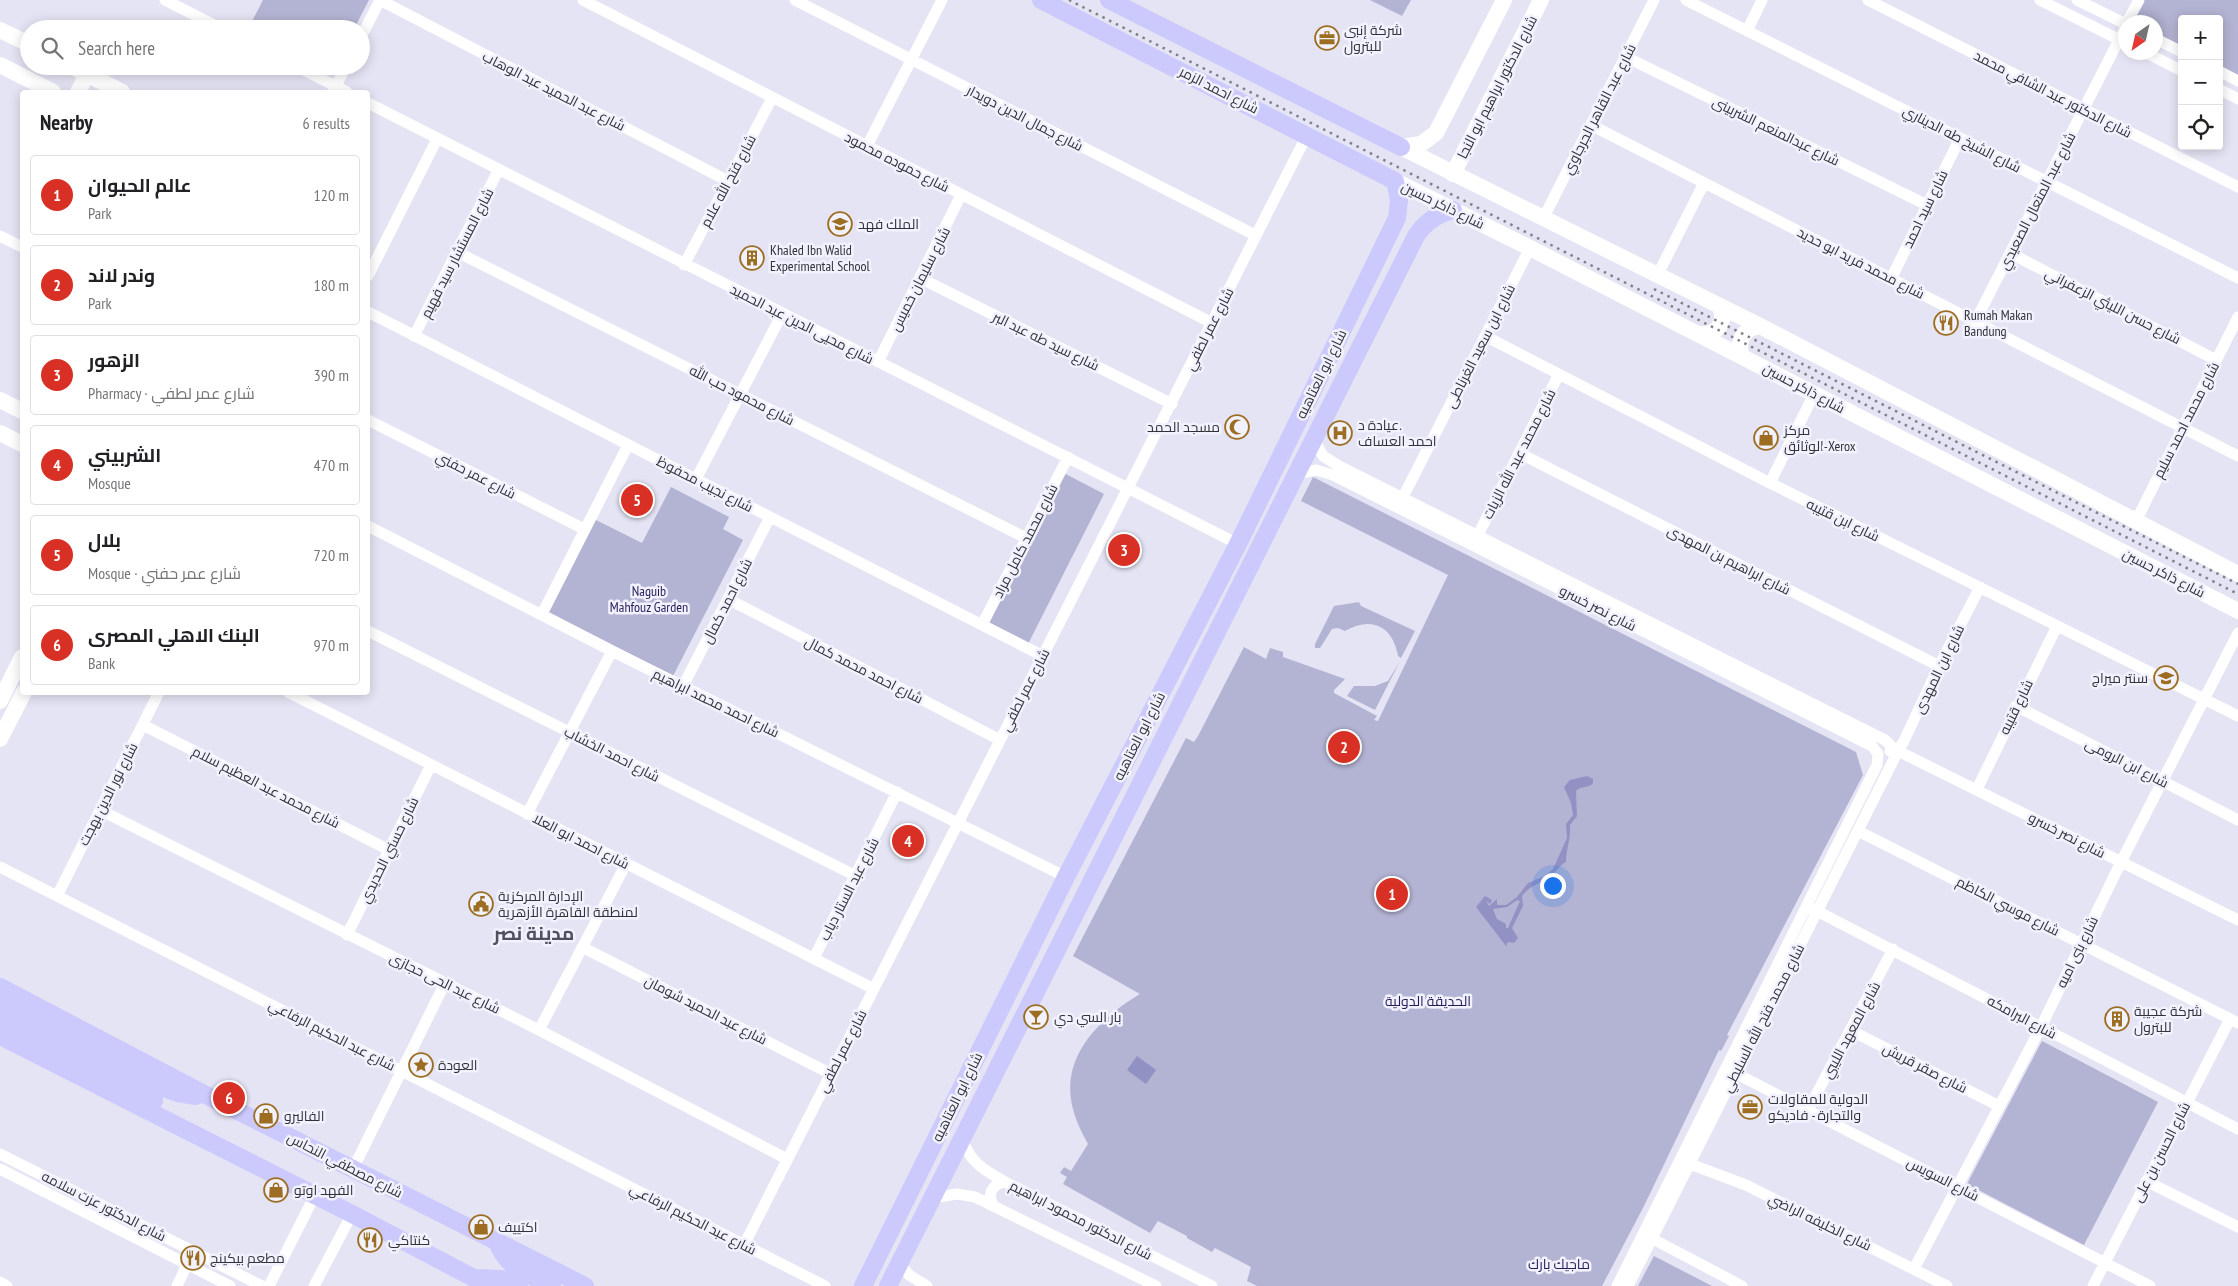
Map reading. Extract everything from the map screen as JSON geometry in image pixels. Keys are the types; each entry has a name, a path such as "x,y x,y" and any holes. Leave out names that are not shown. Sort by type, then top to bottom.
{"main road":[{"name":"شارع احمد الزمر","path":"1041,0 1395,181"},
{"path":"1109,0 1453,174 1760,326 2238,574"},
{"path":"1401,147 1421,144 1436,133 1504,0"},
{"name":"شارع الدكتور ابراهيم ابو النجا","path":"1453,174 1541,0"},
{"path":"0,30 20,40"},
{"path":"0,66 49,90"},
{"path":"79,90 86,75"},
{"path":"89,75 118,90"},
{"name":"شارع ذاكر حسين","path":"1395,181 1699,334 2238,611"},
{"name":"شارع ابو العتاهيه","path":"863,1286 1066,877 1238,544 1396,224 1398,200 1395,181"},
{"name":"شارع ابو العتاهيه","path":"888,1286 963,1140 1169,723 1416,236 1436,216 1453,210"},
{"path":"1396,224 1402,220 1409,221 1415,225 1416,236"},
{"path":"1699,334 1712,333 1719,328 1723,316 1720,307"},
{"path":"1742,356 1739,342 1743,334 1750,328 1760,326"},
{"path":"0,400 20,410"},
{"path":"0,433 20,443"},
{"path":"0,701 20,661"},
{"path":"0,739 22,695"},
{"name":"شارع مصطفي النحاس","path":"0,987 206,1095 585,1286"},
{"path":"0,1003 156,1084 191,1096 206,1095"},
{"path":"0,1019 160,1104 187,1123 195,1135"},
{"path":"0,1036 315,1195 482,1282 501,1279 519,1286"},
{"path":"497,1242 504,1256 513,1266 552,1286"}],"street":[{"path":"165,0 204,20"},
{"path":"370,20 380,0"},
{"name":"شارع عبد الحميد عبد الوهاب","path":"380,0 728,181"},
{"name":"شارع حموده محمود","path":"583,0 1212,323"},
{"name":"شارع جمال الدين دويدار","path":"795,0 1256,236"},
{"path":"867,146 942,0"},
{"name":"شارع عبد القاهر الجرجاوي","path":"1543,219 1654,0"},
{"name":"شارع الشيخ طه الديناري","path":"1686,0 2238,278"},
{"path":"1747,31 1762,0"},
{"name":"شارع الدكتور عبد الشافي محمد","path":"1868,0 2238,187"},
{"path":"2040,0 2118,39"},
{"path":"2077,0 2118,20"},
{"name":"شارع عبد المتعال الصعيدي","path":"2131,15 2139,0"},
{"path":"2163,42 2178,50"},
{"name":"شارع عبد المتعال الصعيدي","path":"1975,322 2083,109 2118,48"},
{"name":"شارع عبدالمنعم الشربينى","path":"1626,57 1927,205"},
{"path":"2161,60 2178,69"},
{"path":"2223,73 2238,80"},
{"path":"311,75 334,89 341,75"},
{"path":"2223,91 2238,99"},
{"name":"شارع فتح الله علام","path":"684,264 772,98"},
{"name":"شارع محيى الدين عبد الحميد","path":"370,104 1238,544"},
{"name":"شارع محمد فريد ابو حديد","path":"1591,125 2238,456"},
{"name":"شارع عمر لطفي","path":"744,1245 1307,135"},
{"name":"شارع سيد احمد","path":"1891,279 1960,138"},
{"path":"370,272 437,139"},
{"name":"شارع المستشار سيد فهيم","path":"414,336 499,169"},
{"path":"1657,276 1704,183"},
{"name":"شارع سليمان خميس","path":"878,362 962,195"},
{"path":"0,236 20,246"},
{"name":"شارع ابن سعيد الغرناطى","path":"1404,497 1530,248"},
{"name":"شارع محمود حب الله","path":"457,252 1026,538"},
{"name":"شارع حسن الليثي الزعفراني","path":"2010,253 2216,360"},
{"name":"شارع سيد طه عبد البر","path":"920,278 1172,404"},
{"name":"شارع نجيب محفوظ","path":"370,313 1043,656"},
{"path":"696,479 782,314"},
{"name":"شارع محمد احمد سليم","path":"2131,519 2140,513 2238,317"},
{"name":"شارع ابن قتيبه","path":"1485,336 1770,484 2238,716"},
{"name":"شارع محمد عبد الله الزيات","path":"1478,535 1559,374"},
{"path":"1770,484 1814,394"},
{"name":"شارع عمر حفني","path":"370,421 584,529"},
{"name":"شارع نصر خسرو","path":"1313,438 1323,456 1336,470 1876,745 1889,742 1899,747 1908,756 2238,920"},
{"path":"542,614 628,445"},
{"name":"شارع ابراهيم بن المهدى","path":"1519,453 1939,666"},
{"name":"شارع محمد كامل مراد","path":"982,625 1068,457"},
{"name":"شارع نصر خسرو","path":"1296,474 1316,470 1336,470 1404,497 1876,745"},
{"name":"شارع احمد كمال","path":"683,686 770,517"},
{"name":"شارع احمد محمد ابراهيم","path":"370,527 542,614 612,652 1066,877"},
{"name":"شارع ابن المهدى","path":"1899,747 1980,587"},
{"name":"شارع احمد محمد كمال","path":"728,600 1000,740"},
{"name":"شارع قتيبه","path":"1977,789 2056,626"},
{"name":"شارع احمد الخشاب","path":"370,632 856,876"},
{"name":"شارع بنى اميه","path":"1914,1269 2041,1027 2121,862 2238,633"},
{"path":"527,814 612,652"},
{"name":"شارع نور الدين بهجت","path":"57,896 158,695"},
{"name":"شارع احمد ابو العلا","path":"294,695 874,989"},
{"name":"شارع ابن الرومى","path":"2016,706 2238,820"},
{"name":"شارع محمد عبد العظيم سلام","path":"143,725 389,850"},
{"path":"1876,745 1899,747"},
{"name":"شارع محمد فتح الله السليطي","path":"1617,1286 1735,1052 1805,905 1877,765 1876,745"},
{"name":"شارع محمد فتح الله السليطي","path":"1628,1286 1896,757 1899,747"},
{"name":"شارع حسني الحديدي","path":"347,935 431,765"},
{"name":"شارع عبد الستار دياب","path":"814,958 897,792"},
{"name":"شارع عبد الحى حجازى","path":"100,810 539,1030 787,1159"},
{"name":"شارع موسي الكاظم","path":"1858,830 2234,1021"},
{"path":"539,1030 626,864"},
{"name":"شارع عبد الحكيم الرفاعي","path":"0,867 825,1286"},
{"name":"شارع البرامكه","path":"1805,905 2238,1129"},
{"name":"شارع عبد الحميد شومان","path":"582,947 831,1074"},
{"name":"شارع المعهد الليبي","path":"1808,1110 1893,949"},
{"path":"352,1169 445,983"},
{"name":"شارع الحسن بن على","path":"2093,1286 2187,1102 2234,1021"},
{"name":"شارع صقر قريش","path":"1850,1030 1999,1106"},
{"name":"شارع السويس","path":"1735,1073 2150,1286"},
{"name":"شارع الدكتور محمود ابراهيم","path":"963,1140 968,1153 976,1164 1005,1182 1212,1286"},
{"name":"شارع الدكتور عزت سلامه","path":"0,1154 262,1286"},
{"name":"شارع الخليفه الراضي","path":"1690,1164 1746,1185 1948,1286"},
{"name":"شارع الدكتور عزت سلامه","path":"0,1169 230,1286"},
{"path":"2146,1181 2238,1227"},
{"path":"993,1205 990,1195 992,1188 1005,1182"},
{"name":"شارع الدكتور محمود ابراهيم","path":"933,1198 948,1194 965,1194 993,1205 1062,1241 1156,1286"},
{"path":"270,1286 315,1195"},
{"path":"314,1286 352,1214"},
{"path":"1651,1238 1726,1282 1742,1286"},
{"path":"177,1286 194,1252"},
{"path":"900,1263 909,1275 922,1285"},
{"path":"0,1282 7,1286"}],"green space":[{"path":"263,0 369,0 359,20 253,20"},
{"path":"1370,0 1411,0 1402,16"},
{"path":"2144,0 2238,0 2238,76 2223,68 2223,15 2178,15 2178,45 2163,38 2163,15 2136,15"},
{"path":"1060,471 1104,494 1028,644 986,621"},
{"name":"الحديقة الدولية","path":"1313,477 1856,752 1863,775 1727,1035 1729,1036 1721,1051 1719,1050 1644,1206 1602,1286 1257,1286 1247,1281 1251,1267 1215,1248 1212,1252 1158,1221 1150,1233 1063,1184 1067,1177 1060,1173 1064,1167 1071,1171 1088,1144 1074,1113 1070,1090 1072,1072 1078,1056 1086,1041 1098,1027 1140,994 1073,956 1186,738 1194,742 1198,736 1244,647 1266,659 1270,648 1283,652 1283,657 1345,679 1334,690 1334,693 1377,716 1374,720 1378,721 1448,575 1301,501"},
{"name":"Naguib Mahfouz Garden","path":"671,487 729,517 723,529 743,540 673,676 547,611 594,519 642,543"},
{"path":"1359,602 1361,606 1415,631 1401,658 1398,656 1395,645 1386,631 1379,626 1371,624 1354,626 1345,631 1338,628 1332,629 1320,648 1315,648 1315,644 1334,606"},
{"path":"1400,661 1375,710 1347,696 1354,686 1375,686 1388,681"},
{"path":"2042,1041 2158,1102 2084,1245 1967,1184"},
{"path":"1654,1256 1712,1286 1638,1286"}],"shaded area":[{"path":"1587,776 1593,779 1593,783 1576,791 1577,816 1570,825 1566,862 1555,873 1529,889 1522,896 1523,906 1512,928 1518,938 1514,943 1508,942 1506,946 1476,907 1485,896 1492,900 1490,904 1486,901 1489,906 1497,899 1497,905 1506,905 1517,897 1528,883 1545,876 1553,869 1567,838 1566,824 1573,815 1571,803 1564,787 1570,780","holes":["1517,900 1520,901 1508,928 1506,928 1506,924 1497,919 1493,909 1507,907"]},
{"path":"1137,1056 1156,1070 1146,1084 1127,1070"}],"railway":[{"path":"1069,0 2238,594"},
{"path":"1654,289 2238,584"}],"place":[{"name":"شركة إنبى للبترول","path":"1327,38"},
{"name":"الملك فهد","path":"840,224"},
{"name":"Khaled Ibn Walid Experimental School","path":"752,258"},
{"name":"Rumah Makan Bandung","path":"1946,323"},
{"name":"مسجد الحمد","path":"1237,427"},
{"name":"عيادة د. احمد العساف","path":"1340,433"},
{"name":"مركز الوثائق-Xerox","path":"1766,438"},
{"name":"بلال","path":"637,500"},
{"name":"الزهور","path":"1124,550"},
{"name":"سنتر ميراج","path":"2166,678"},
{"name":"وندر لاند","path":"1344,747"},
{"name":"الشربيني","path":"908,841"},
{"name":"عالم الحيوان","path":"1392,894"},
{"name":"الإدارة المركزية لمنطقة القاهرة الأزهرية","path":"481,904"},
{"name":"بار السي دي","path":"1036,1017"},
{"name":"شركة عجيبة للبترول","path":"2117,1019"},
{"name":"العودة","path":"421,1065"},
{"name":"البنك الاهلي المصرى","path":"229,1098"},
{"name":"الدولية للمقاولات والتجارة - فاديكو","path":"1750,1107"},
{"name":"الفاليرو","path":"266,1116"},
{"name":"الفهد اوتو","path":"276,1190"},
{"name":"اكتييف","path":"481,1227"},
{"name":"كنتاكي","path":"370,1240"},
{"name":"مطعم بيكينج","path":"193,1258"}],"district":[{"name":"مدينة نصر","path":"534,933"}],"park label":[{"name":"ماجيك بارك","path":"1559,1264"}]}
